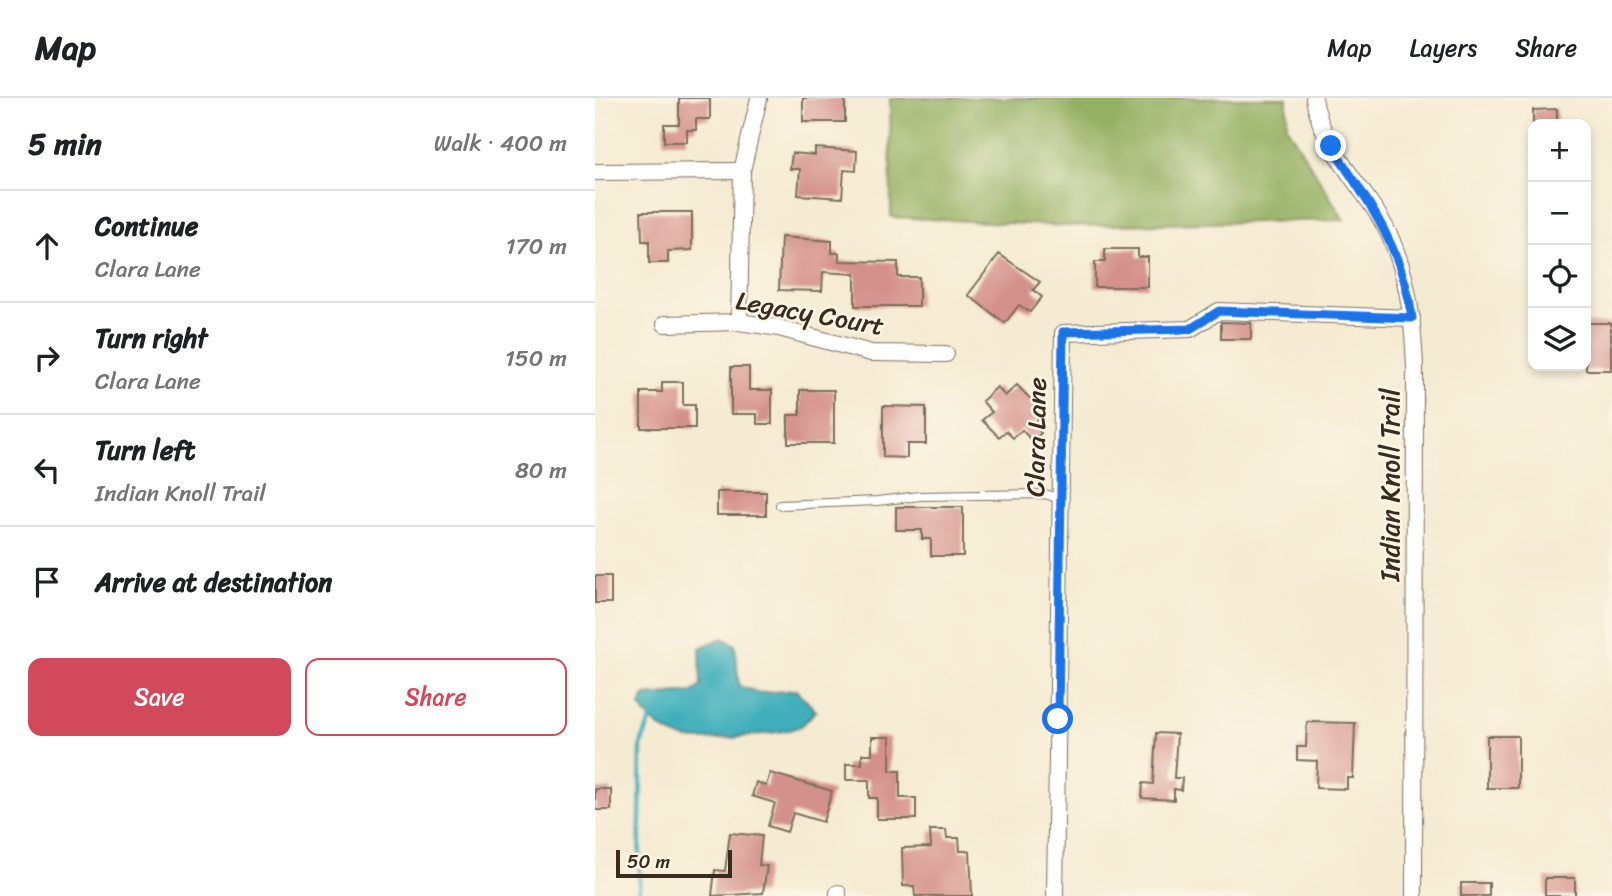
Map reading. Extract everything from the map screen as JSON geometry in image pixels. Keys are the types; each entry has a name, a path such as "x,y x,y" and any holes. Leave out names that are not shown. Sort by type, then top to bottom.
{"street":[{"path":"739,322 742,170 759,98"},
{"name":"Indian Knoll Trail","path":"1314,98 1331,146 1380,219 1398,257 1412,318 1415,368 1414,896"},
{"path":"595,173 742,170"},
{"name":"Clara Lane","path":"1055,896 1063,332 1190,329 1219,311 1412,318"},
{"name":"Legacy Court","path":"665,324 739,322 779,328 871,353 946,354"}],"lane":[{"path":"780,505 877,501 920,496 1045,494 1060,499"}],"green space":[{"path":"890,98 1287,98 1287,127 1344,220 1066,226 891,217"}],"water":[{"path":"722,638 735,645 739,686 760,693 796,690 816,711 801,726 793,729 728,738 688,739 674,735 655,723 640,706 645,696 693,692 701,686 700,648"}],"building":[{"path":"679,98 710,98 710,119 696,119 696,130 687,130 687,142 664,142 664,124 679,124"},
{"path":"803,98 845,98 845,122 803,122"},
{"path":"1557,109 1557,119 1533,119 1533,110"},
{"path":"815,148 857,151 856,171 844,170 842,198 798,195 800,169 790,169 792,153 815,155"},
{"path":"641,212 692,212 692,250 668,251 668,263 649,263 649,241 642,241"},
{"path":"781,237 832,241 832,253 839,253 839,261 898,262 898,277 919,277 919,306 855,306 855,274 823,272 822,291 779,290"},
{"path":"1105,249 1138,249 1138,257 1148,257 1148,287 1095,287 1095,262 1105,262"},
{"path":"999,254 1040,282 1033,290 1042,297 1030,312 1019,305 1005,323 968,295"},
{"path":"1221,322 1251,323 1251,339 1221,339"},
{"path":"1591,323 1611,323 1611,370 1591,370"},
{"path":"731,367 749,367 749,390 772,390 772,424 757,424 757,414 731,414"},
{"path":"662,382 683,382 683,405 695,405 695,428 641,428 641,392 662,392"},
{"path":"1017,385 1044,413 1033,424 1041,433 1032,441 1022,430 1013,438 1006,431 999,437 982,420 992,412 982,401 997,387 1005,396"},
{"path":"800,390 834,390 834,443 788,443 788,415 800,415"},
{"path":"883,406 926,407 926,444 907,444 907,458 883,457"},
{"path":"717,492 766,492 766,515 717,515"},
{"path":"896,507 963,507 963,556 931,556 931,539 922,539 922,530 896,530"},
{"path":"595,576 611,576 611,603 595,603"},
{"path":"1307,722 1355,723 1353,778 1347,778 1347,789 1316,788 1317,761 1297,760 1297,747 1306,747"},
{"path":"1156,733 1177,734 1174,778 1182,778 1181,790 1174,789 1174,800 1142,798 1143,783 1153,784"},
{"path":"1487,736 1518,736 1518,788 1487,788"},
{"path":"872,737 890,737 890,771 900,771 900,798 916,798 916,819 877,819 877,798 869,798 869,780 846,780 846,764 862,764 862,754 872,754"},
{"path":"770,773 832,791 823,822 793,813 787,832 768,826 775,803 752,796 756,782 766,786"},
{"path":"595,789 611,789 611,810 595,810"},
{"path":"930,830 946,830 947,838 959,838 960,851 970,851 972,896 915,896 914,886 903,886 902,848 931,847"},
{"path":"730,833 762,836 759,865 767,866 763,893 712,896 715,870 725,871"},
{"path":"1545,878 1575,878 1575,896 1545,896"},
{"path":"1461,883 1489,883 1489,896 1461,896"}],"waterway":[{"path":"639,896 641,744 651,719"}],"route":[{"path":"1058,719 1063,332 1190,329 1219,311 1412,318 1398,257 1380,219 1331,146"}]}
